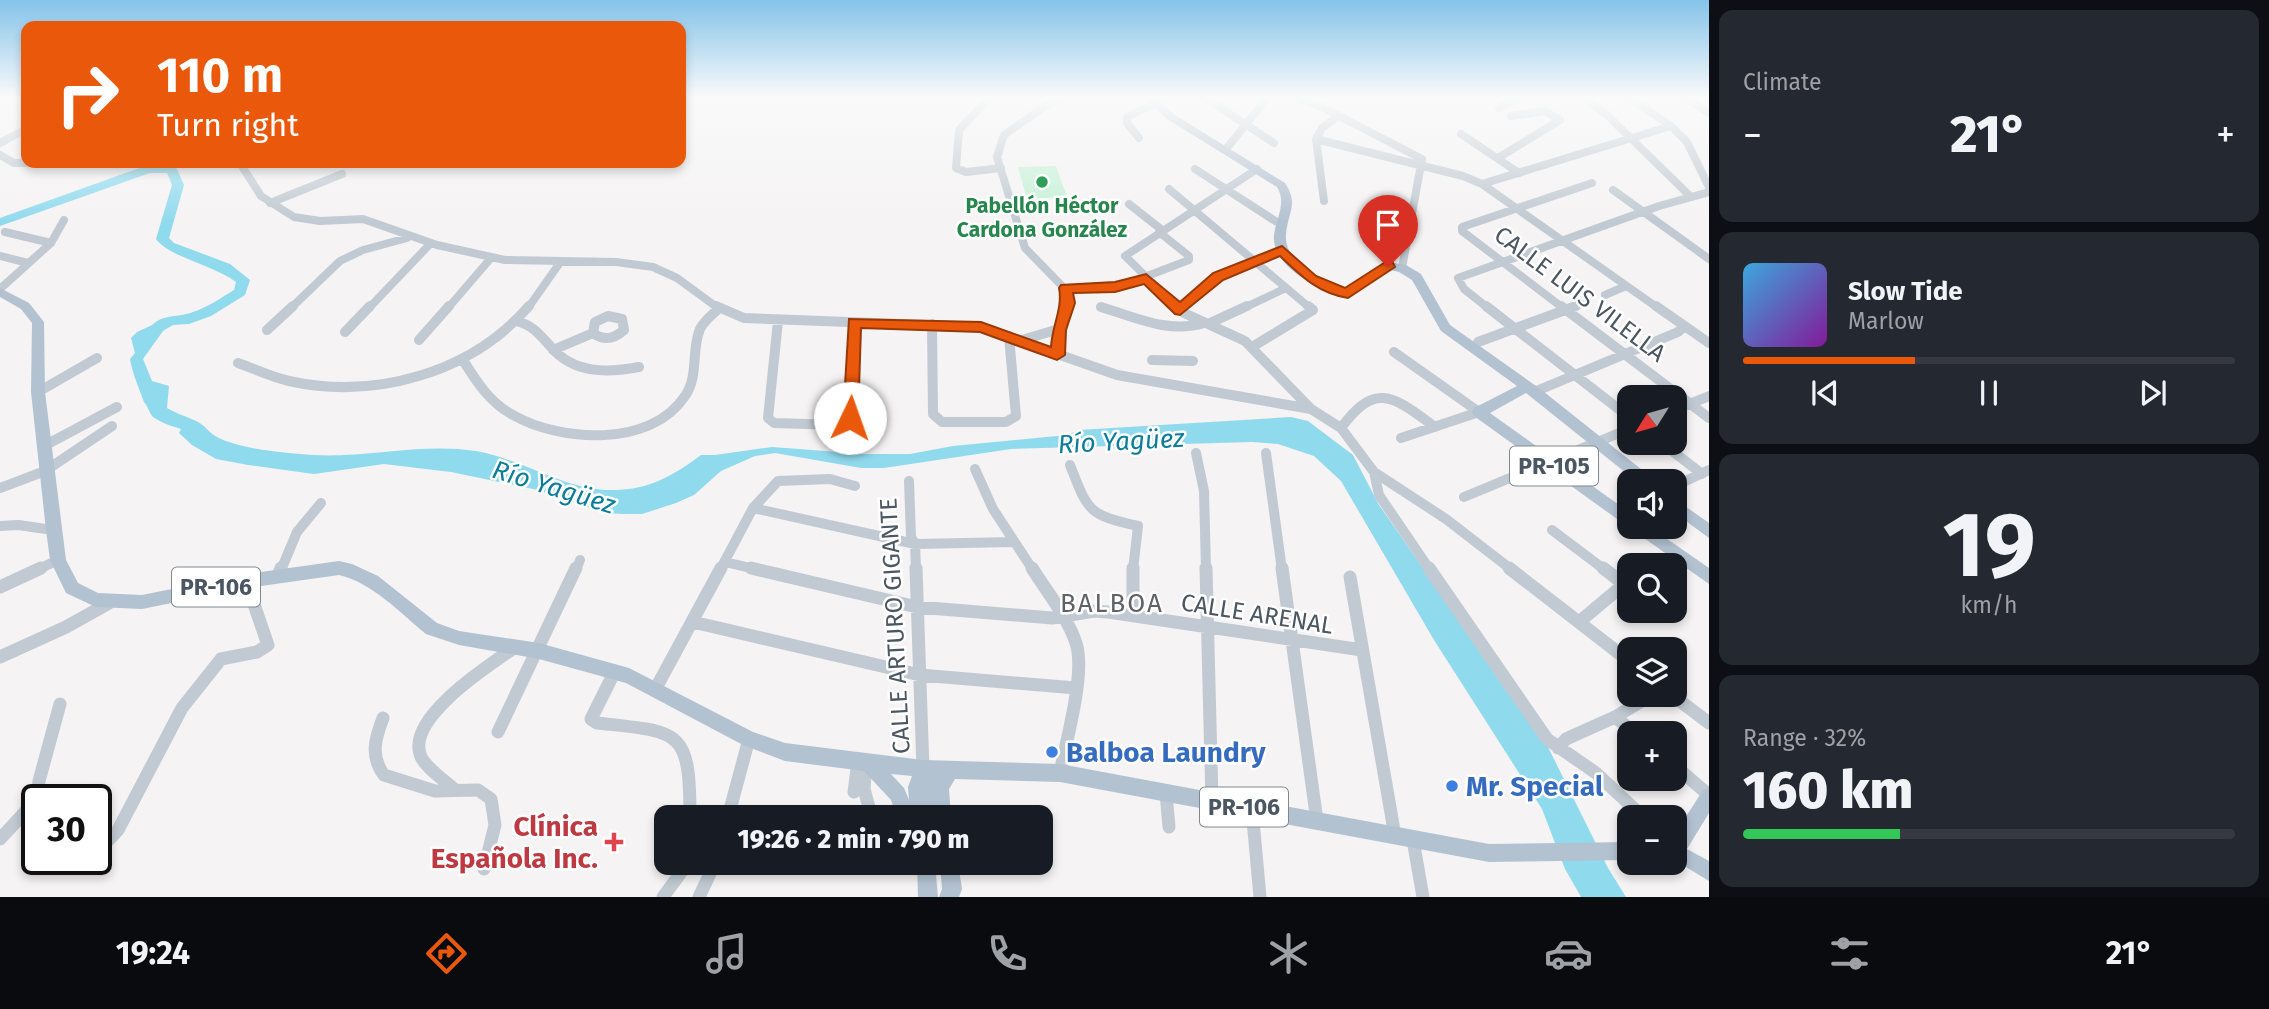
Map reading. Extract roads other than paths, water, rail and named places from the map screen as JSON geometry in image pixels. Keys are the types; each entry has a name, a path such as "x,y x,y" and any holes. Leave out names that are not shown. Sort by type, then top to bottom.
{"main road":[{"path":"1209,139 1257,169 1287,192 1289,205 1280,240 1282,250 1312,279 1334,291 1348,294 1386,267 1402,268"},
{"name":"PR-105","path":"1402,268 1417,277 1445,328 1531,389 1631,469"},
{"name":"PR-106","path":"0,290 25,306 38,322 38,392 42,447 58,560 72,588 88,597 109,603 142,602 246,581 339,568 352,571 372,582 432,629 459,638 539,651 615,671 656,688 749,739 785,752 923,769 1060,773 1489,853 1617,851"},
{"path":"1479,412 1531,389"},
{"name":"PR-105","path":"1479,412 1617,511"},
{"path":"1687,515 1709,532"},
{"path":"1656,539 1709,577"},
{"path":"864,762 898,794 902,805"},
{"path":"923,769 931,805"},
{"path":"919,805 917,788 923,769"},
{"path":"941,805 940,788 950,770"},
{"path":"1687,833 1709,795"},
{"path":"1687,858 1709,872"},
{"path":"942,875 947,897"},
{"path":"947,897 953,889 951,875"}],"street":[{"path":"959,139 956,168 966,172 1001,168"},
{"path":"1002,139 998,166 1001,168 1025,248 1065,288 1068,303 1059,330 1057,355"},
{"path":"1226,149 1234,139"},
{"path":"1268,139 1274,143"},
{"path":"1324,201 1316,139 1421,162 1463,176 1482,184 1709,344"},
{"path":"1379,139 1421,162"},
{"path":"1467,139 1519,173"},
{"path":"1497,158 1529,139"},
{"path":"1482,184 1624,139"},
{"path":"1632,139 1690,197"},
{"path":"1617,408 1460,285 1459,277 1690,197 1708,185 1692,147 1684,139"},
{"path":"978,171 998,154"},
{"path":"0,155 14,163 21,163"},
{"path":"1402,268 1421,162"},
{"path":"244,168 270,203 284,214 299,220 362,218 431,243 524,263 627,264 654,268 679,278 718,309 733,316 778,321 981,327 1117,375 1311,409"},
{"path":"1195,169 1283,226"},
{"path":"1257,169 1125,254 1126,259 1180,310 1236,335 1252,347 1311,409 1341,428 1374,472 1446,519 1617,651"},
{"path":"270,203 342,174"},
{"path":"1516,209 1592,183"},
{"path":"1169,189 1313,310 1252,347"},
{"path":"1613,190 1708,257"},
{"path":"1065,288 1115,287 1146,278 1189,260 1189,256 1129,204"},
{"name":"CALLE LUIS VILELLA","path":"1516,209 1462,228 1463,232 1709,418"},
{"path":"0,290 51,243 64,220"},
{"path":"5,232 51,243"},
{"path":"267,330 340,261 363,250 410,237"},
{"path":"345,332 431,243"},
{"path":"1180,310 1218,276 1282,250"},
{"path":"0,256 27,263"},
{"path":"419,340 491,258"},
{"path":"238,363 290,382 341,387 399,380 463,360 487,346 516,321 558,264"},
{"path":"1605,295 1626,286"},
{"path":"1101,307 1179,328 1192,327 1286,288"},
{"path":"1478,342 1581,304"},
{"path":"463,360 478,385 494,402 528,424 586,435 629,431 660,419 674,409 685,396 700,330 718,309"},
{"path":"516,321 536,327 553,350 568,363 589,370 615,372 639,367"},
{"path":"778,321 768,418 775,423 838,425 850,418 855,323"},
{"path":"932,324 933,414 942,422 1006,422 1016,416 1009,335"},
{"path":"1531,389 1625,354 1678,332 1683,327"},
{"path":"1021,341 1059,330"},
{"path":"553,350 593,333"},
{"path":"38,392 92,360 81,350"},
{"path":"1394,352 1479,412"},
{"path":"1152,360 1193,360"},
{"path":"1168,360 1171,384"},
{"path":"1687,405 1709,396"},
{"path":"1341,428 1362,402 1383,398 1435,427"},
{"path":"42,447 117,407"},
{"path":"1401,438 1479,412"},
{"path":"0,488 45,471 112,426"},
{"path":"1464,497 1617,434"},
{"path":"1196,453 1203,491 1212,801"},
{"path":"1266,453 1317,821"},
{"path":"1680,455 1705,472"},
{"path":"1070,465 1091,512 1100,518 1138,526 1133,562 1133,616"},
{"path":"975,468 993,509 1063,616 1077,645 1079,672 1060,773"},
{"path":"1374,472 1379,495 1536,725 1558,748 1596,773 1630,805"},
{"path":"1687,480 1705,472"},
{"path":"656,688 753,508 778,481 830,478 855,486"},
{"name":"CALLE ARTURO GIGANTE","path":"909,481 911,537 915,544 923,769"},
{"path":"278,576 297,532 321,503"},
{"path":"753,508 915,544 1013,542"},
{"path":"0,526 18,525 53,530"},
{"path":"1552,530 1617,575"},
{"path":"0,587 58,560"},
{"path":"498,732 539,651 580,560"},
{"name":"CALLE ARENAL","path":"725,562 917,607 1052,618 1094,611 1362,650"},
{"path":"1350,577 1362,650 1404,838 1423,897"},
{"path":"112,836 118,830 182,708 221,659 257,652 268,645 246,581"},
{"path":"1580,622 1617,591"},
{"path":"0,657 66,627 109,603"},
{"path":"692,622 920,675 1076,688"},
{"path":"454,789 420,757 417,751 418,739 437,709 476,674 514,648"},
{"path":"615,671 592,719 597,723 664,731 677,740 690,764 690,805"},
{"path":"0,839 37,799 39,781 60,704"},
{"path":"1687,706 1709,723"},
{"path":"1558,748 1566,739 1632,707"},
{"path":"1615,717 1620,721"},
{"path":"383,718 373,748 381,773 391,779 436,791 478,790 489,796 494,804 494,829 484,869"},
{"path":"730,805 749,739"},
{"path":"854,792 864,762"},
{"path":"864,762 864,789 868,805"},
{"path":"1687,776 1709,795"},
{"path":"1166,793 1169,827"},
{"path":"1252,809 1260,897"},
{"path":"663,897 679,875"},
{"path":"699,897 709,875"}],"water":[{"path":"165,319 170,320 143,359 152,381 169,386 167,408 199,422 214,435 228,442 278,452 315,455 426,449 476,451 596,489 627,489 650,484 671,475 701,455 772,447 865,454 910,454 953,446 1067,435 1079,430 1291,417 1308,421 1353,455 1379,505 1548,747 1608,868 1626,897 1581,897 1565,869 1542,809 1434,640 1341,481 1314,456 1278,444 1252,442 1011,449 884,468 861,468 775,453 755,456 721,471 694,495 676,503 642,514 605,513 538,490 451,472 384,464 314,474 216,459 192,445 179,433 181,429 153,417 144,402 130,359 135,353 131,338 137,332"}],"waterway":[{"name":"Río Yagüez","path":"0,222 149,169 171,169 178,185 162,239 169,246 225,267 243,280 240,292 215,308 189,319 170,320 154,331"}],"place":[{"name":"Pabellón Héctor Cardona González","path":"1042,182"},
{"name":"Balboa Laundry","path":"1052,752"},
{"name":"Mr. Special","path":"1452,786"},
{"name":"Clínica Española Inc.","path":"614,842"}],"district":[{"name":"BALBOA","path":"1112,603"}]}
